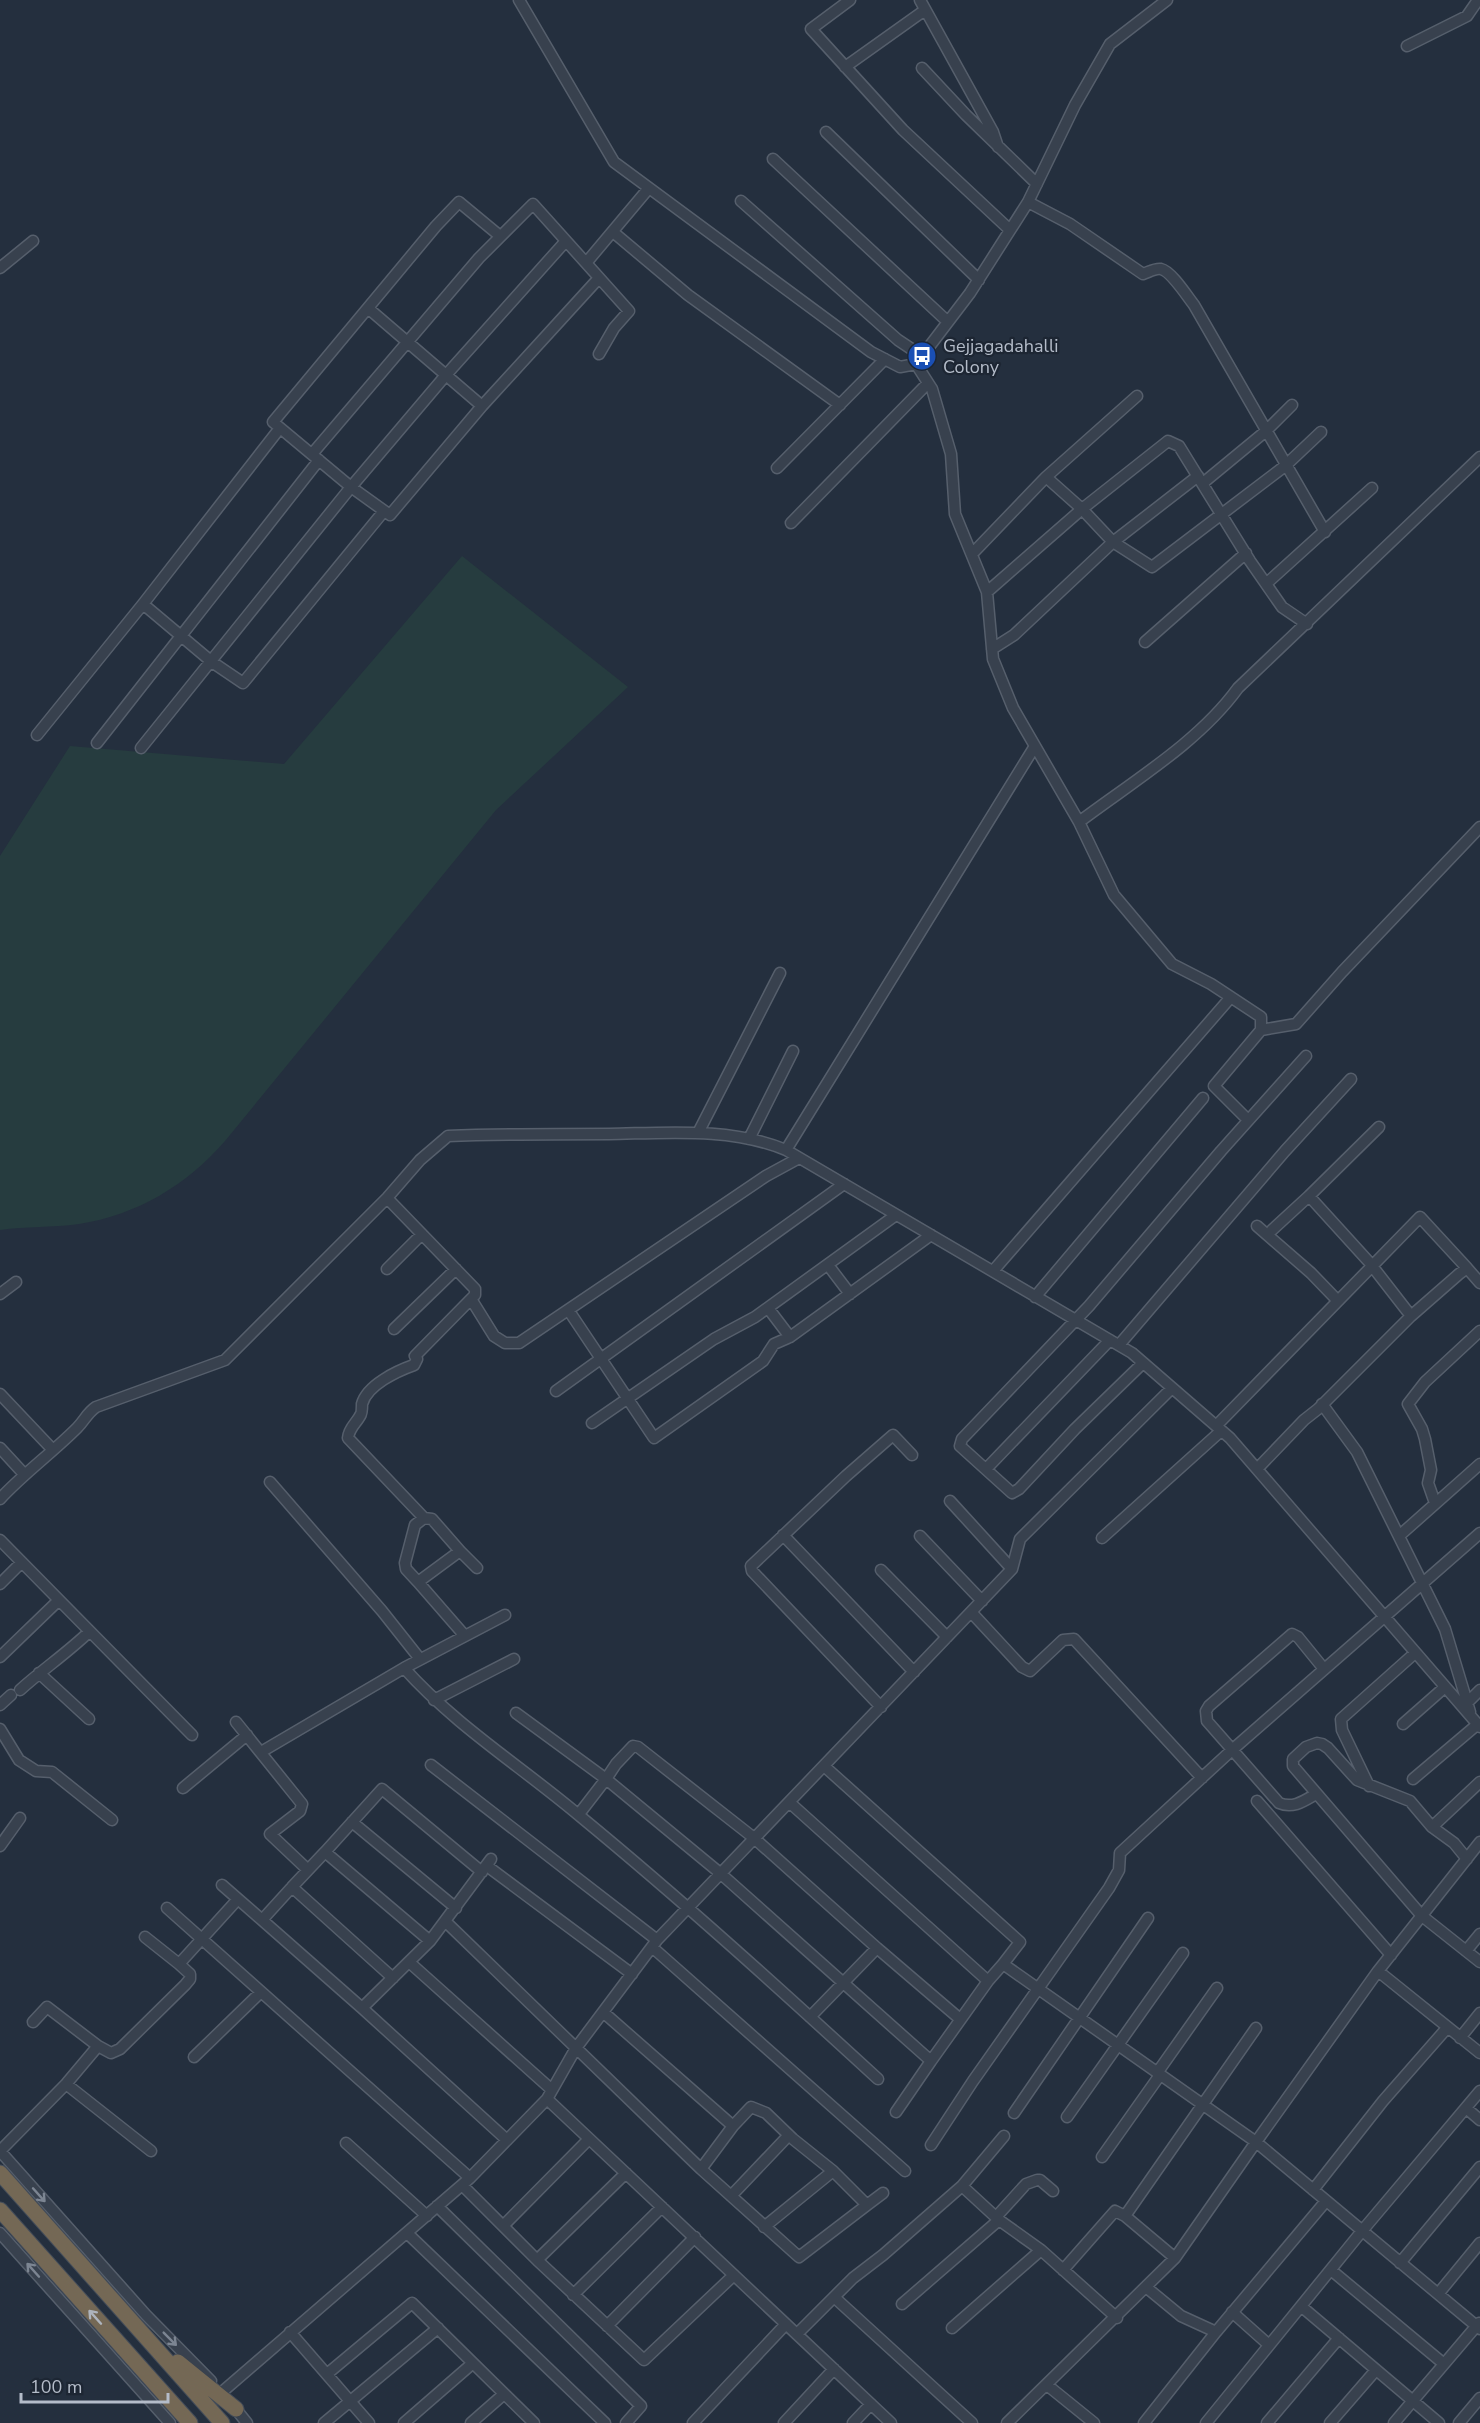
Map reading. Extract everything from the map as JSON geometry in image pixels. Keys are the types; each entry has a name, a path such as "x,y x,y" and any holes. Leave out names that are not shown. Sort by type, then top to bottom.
{"highway":[{"path":"0,2173 222,2423"},
{"path":"0,2210 190,2423"},
{"path":"145,2336 236,2409"}],"street":[{"path":"519,0 614,162 871,352 900,367 919,360 979,280 1028,202 1076,105 1110,44 1167,0"},
{"path":"850,0 811,29 903,130 1010,231"},
{"path":"1407,46 1467,16 1479,0"},
{"path":"845,67 923,5 993,132 998,147"},
{"path":"922,68 1037,184"},
{"path":"826,132 979,280"},
{"path":"772,159 948,322"},
{"path":"586,263 649,188"},
{"path":"741,201 919,360 932,389 951,454 955,514 987,592 993,659 1013,708 1079,822 1114,895 1172,964 1231,997 1261,1017 1261,1030 1214,1086 1248,1120"},
{"path":"500,236 459,202 436,226 273,422 351,487 390,515 482,406 599,278"},
{"path":"1028,202 1070,224 1143,274 1157,269 1165,270 1194,305 1325,532"},
{"path":"97,743 181,637 315,457 407,341 500,236 533,204 629,311 614,328 599,354"},
{"path":"613,232 688,295 840,405"},
{"path":"0,268 33,241"},
{"path":"141,748 351,487 446,375 565,242"},
{"path":"369,309 482,406"},
{"path":"777,468 885,360"},
{"path":"791,523 928,383"},
{"path":"972,554 1046,477 1137,396"},
{"path":"992,649 1014,635 1113,542 1266,431 1292,405"},
{"path":"37,735 280,428"},
{"path":"1046,477 1082,509 1113,542 1152,567 1285,466 1321,432"},
{"path":"987,592 1082,509 1168,441 1179,446 1282,607 1307,624"},
{"path":"1079,822 1191,737 1238,688 1480,457"},
{"path":"1267,583 1372,488"},
{"path":"142,604 212,662 243,682 384,511"},
{"path":"1145,642 1246,553"},
{"path":"786,1150 1035,746"},
{"path":"1261,1030 1296,1024 1342,972 1480,827"},
{"path":"698,1133 780,973"},
{"path":"993,1271 1231,997"},
{"path":"750,1139 793,1051"},
{"path":"1143,1363 1075,1429 1019,1489 1012,1493 960,1446 962,1439 1075,1319 1306,1056"},
{"path":"987,1468 1114,1343 1351,1079"},
{"path":"1035,1296 1203,1098"},
{"path":"1272,1230 1379,1127"},
{"path":"0,1499 24,1474 80,1425 86,1414 96,1407 225,1360 387,1198 420,1160 448,1136 698,1133 750,1139 786,1150 1075,1319 1143,1363 1218,1428 1257,1469 1476,1723"},
{"path":"471,1299 494,1336 505,1343 519,1343 766,1176 799,1158"},
{"path":"556,1390 844,1184"},
{"path":"1309,1196 1372,1266 1411,1316"},
{"path":"387,1198 475,1289 475,1295 415,1356 417,1359 414,1365 392,1373 368,1393 362,1403 361,1413 349,1430 348,1438 424,1518 432,1519 477,1568"},
{"path":"592,1424 714,1339 755,1317 896,1215"},
{"path":"1102,1538 1218,1428 1420,1217 1480,1283"},
{"path":"1257,1226 1311,1273 1338,1301"},
{"path":"387,1269 422,1234"},
{"path":"569,1311 654,1438 764,1361 774,1344 790,1337 931,1235"},
{"path":"828,1265 850,1294"},
{"path":"1257,1469 1411,1316 1467,1268"},
{"path":"394,1329 456,1269"},
{"path":"0,1294 16,1282"},
{"path":"768,1308 790,1337"},
{"path":"1435,1503 1428,1484 1431,1470 1422,1428 1408,1404 1425,1382 1480,1331"},
{"path":"222,2392 407,2234 507,2140 550,2094 576,2048 655,1943 687,1906 1012,1569 1020,1539 1172,1388"},
{"path":"0,1394 53,1450"},
{"path":"1323,1404 1357,1452 1445,1629 1467,1703 1476,1723"},
{"path":"881,1707 752,1571 751,1566 893,1435 912,1455"},
{"path":"0,1448 24,1474"},
{"path":"1399,1536 1480,1464"},
{"path":"270,1482 382,1611 420,1659"},
{"path":"950,1501 1012,1569"},
{"path":"424,1518 415,1525 405,1563 406,1569 465,1636"},
{"path":"930,2145 1116,1876 1119,1870 1118,1856 1120,1853 1232,1750 1480,1533"},
{"path":"783,1535 914,1672"},
{"path":"920,1536 982,1600"},
{"path":"0,1540 192,1735"},
{"path":"418,1582 460,1551"},
{"path":"0,1584 21,1563"},
{"path":"881,1570 947,1637"},
{"path":"0,1657 58,1601"},
{"path":"971,1612 1022,1667 1030,1671 1063,1640 1074,1639 1202,1778"},
{"path":"261,1752 420,1659 505,1615"},
{"path":"0,1705 68,1652 89,1632"},
{"path":"1316,1794 1297,1805 1282,1805 1207,1721 1206,1711 1292,1634 1298,1637 1324,1669"},
{"path":"1369,1786 1342,1730 1341,1719 1415,1653"},
{"path":"434,1700 514,1659"},
{"path":"404,1668 447,1713 579,1814 687,1906 878,2079"},
{"path":"39,1673 89,1719"},
{"path":"1403,1724 1445,1687"},
{"path":"1467,1703 1480,1690"},
{"path":"516,1713 606,1779 720,1873 931,2061"},
{"path":"236,1722 302,1804 300,1811 270,1834 308,1870"},
{"path":"1413,1779 1476,1723"},
{"path":"0,1729 19,1760 36,1771 52,1772 112,1820"},
{"path":"183,1788 247,1735"},
{"path":"1467,1859 1454,1843 1432,1827 1410,1801 1403,1796 1369,1786 1349,1774 1328,1748 1317,1743 1306,1746 1292,1763 1422,1916 1480,1962"},
{"path":"579,1814 629,1749 633,1746 638,1747 754,1838 960,2019"},
{"path":"431,1765 655,1943 905,2171"},
{"path":"824,1766 1020,1942 960,2019 896,2112"},
{"path":"1432,1827 1480,1782"},
{"path":"262,1920 382,1789 632,1974"},
{"path":"1257,1801 1391,1955"},
{"path":"789,1802 988,1981"},
{"path":"0,1845 20,1818"},
{"path":"352,1822 456,1908"},
{"path":"1007,2423 1176,2259 1378,1971 1480,1843"},
{"path":"325,1852 430,1941"},
{"path":"362,2008 430,1941 487,1865"},
{"path":"222,1885 507,2140"},
{"path":"292,1887 393,1978"},
{"path":"179,1964 201,1937 238,1899"},
{"path":"167,1908 466,2181 503,2226 644,2360 734,2275"},
{"path":"1014,2113 1148,1918"},
{"path":"446,1922 701,2169 799,2257 884,2193"},
{"path":"1466,1951 1480,1934"},
{"path":"33,2022 47,2007 98,2046 111,2053 120,2049 190,1979 190,1974 145,1937"},
{"path":"810,2017 877,1948"},
{"path":"1067,2117 1183,1953"},
{"path":"409,1962 550,2094 589,2139 891,2423"},
{"path":"1003,1964 1256,2142 1400,2263 1479,2325 1394,2423"},
{"path":"1378,1971 1480,2053"},
{"path":"1102,2157 1217,1988"},
{"path":"194,2057 261,1992"},
{"path":"603,2012 733,2126"},
{"path":"1461,2038 1480,2013"},
{"path":"1125,2216 1256,2028"},
{"path":"1313,2190 1383,2100 1447,2028"},
{"path":"98,2046 66,2084 0,2151 146,2315 222,2392 247,2423"},
{"path":"66,2084 151,2151"},
{"path":"1206,2423 1362,2231 1480,2091"},
{"path":"701,2169 733,2126 751,2107 766,2114 833,2171 867,2205"},
{"path":"1466,2108 1480,2120"},
{"path":"731,2196 789,2135"},
{"path":"797,2334 852,2278 883,2255 962,2186 1004,2136"},
{"path":"503,2226 589,2139"},
{"path":"346,2143 427,2216"},
{"path":"1400,2263 1480,2167"},
{"path":"764,2227 833,2171"},
{"path":"537,2260 626,2173"},
{"path":"902,2304 998,2219 1026,2184 1040,2181 1053,2191"},
{"path":"962,2186 998,2219 1041,2250 1117,2318"},
{"path":"1144,2423 1232,2312 1326,2201"},
{"path":"438,2206 641,2406 626,2423"},
{"path":"573,2295 662,2206"},
{"path":"1063,2270 1114,2211 1125,2216 1176,2259"},
{"path":"0,2233 170,2423"},
{"path":"407,2234 605,2423"},
{"path":"607,2326 695,2237"},
{"path":"1438,2294 1480,2243"},
{"path":"952,2328 1041,2250"},
{"path":"1331,2270 1444,2364"},
{"path":"1147,2288 1181,2316 1216,2332"},
{"path":"834,2297 972,2423"},
{"path":"327,2374 412,2303 534,2423"},
{"path":"1302,2307 1439,2423"},
{"path":"1232,2312 1269,2345"},
{"path":"693,2423 786,2324"},
{"path":"324,2423 438,2328"},
{"path":"290,2332 369,2423"},
{"path":"1267,2423 1339,2338"},
{"path":"404,2423 473,2363"},
{"path":"784,2423 834,2369"},
{"path":"1330,2423 1376,2370"},
{"path":"1047,2385 1094,2423"},
{"path":"471,2423 504,2394"},
{"path":"1459,2423 1480,2398"},
{"path":"853,2423 871,2404"}],"green space":[{"path":"462,556 628,687 496,810 225,1141 194,1171 160,1196 100,1220 69,1225 0,1230 0,856 70,746 284,764"}],"place":[{"name":"Gejjagadahalli Colony","path":"922,356"}]}
